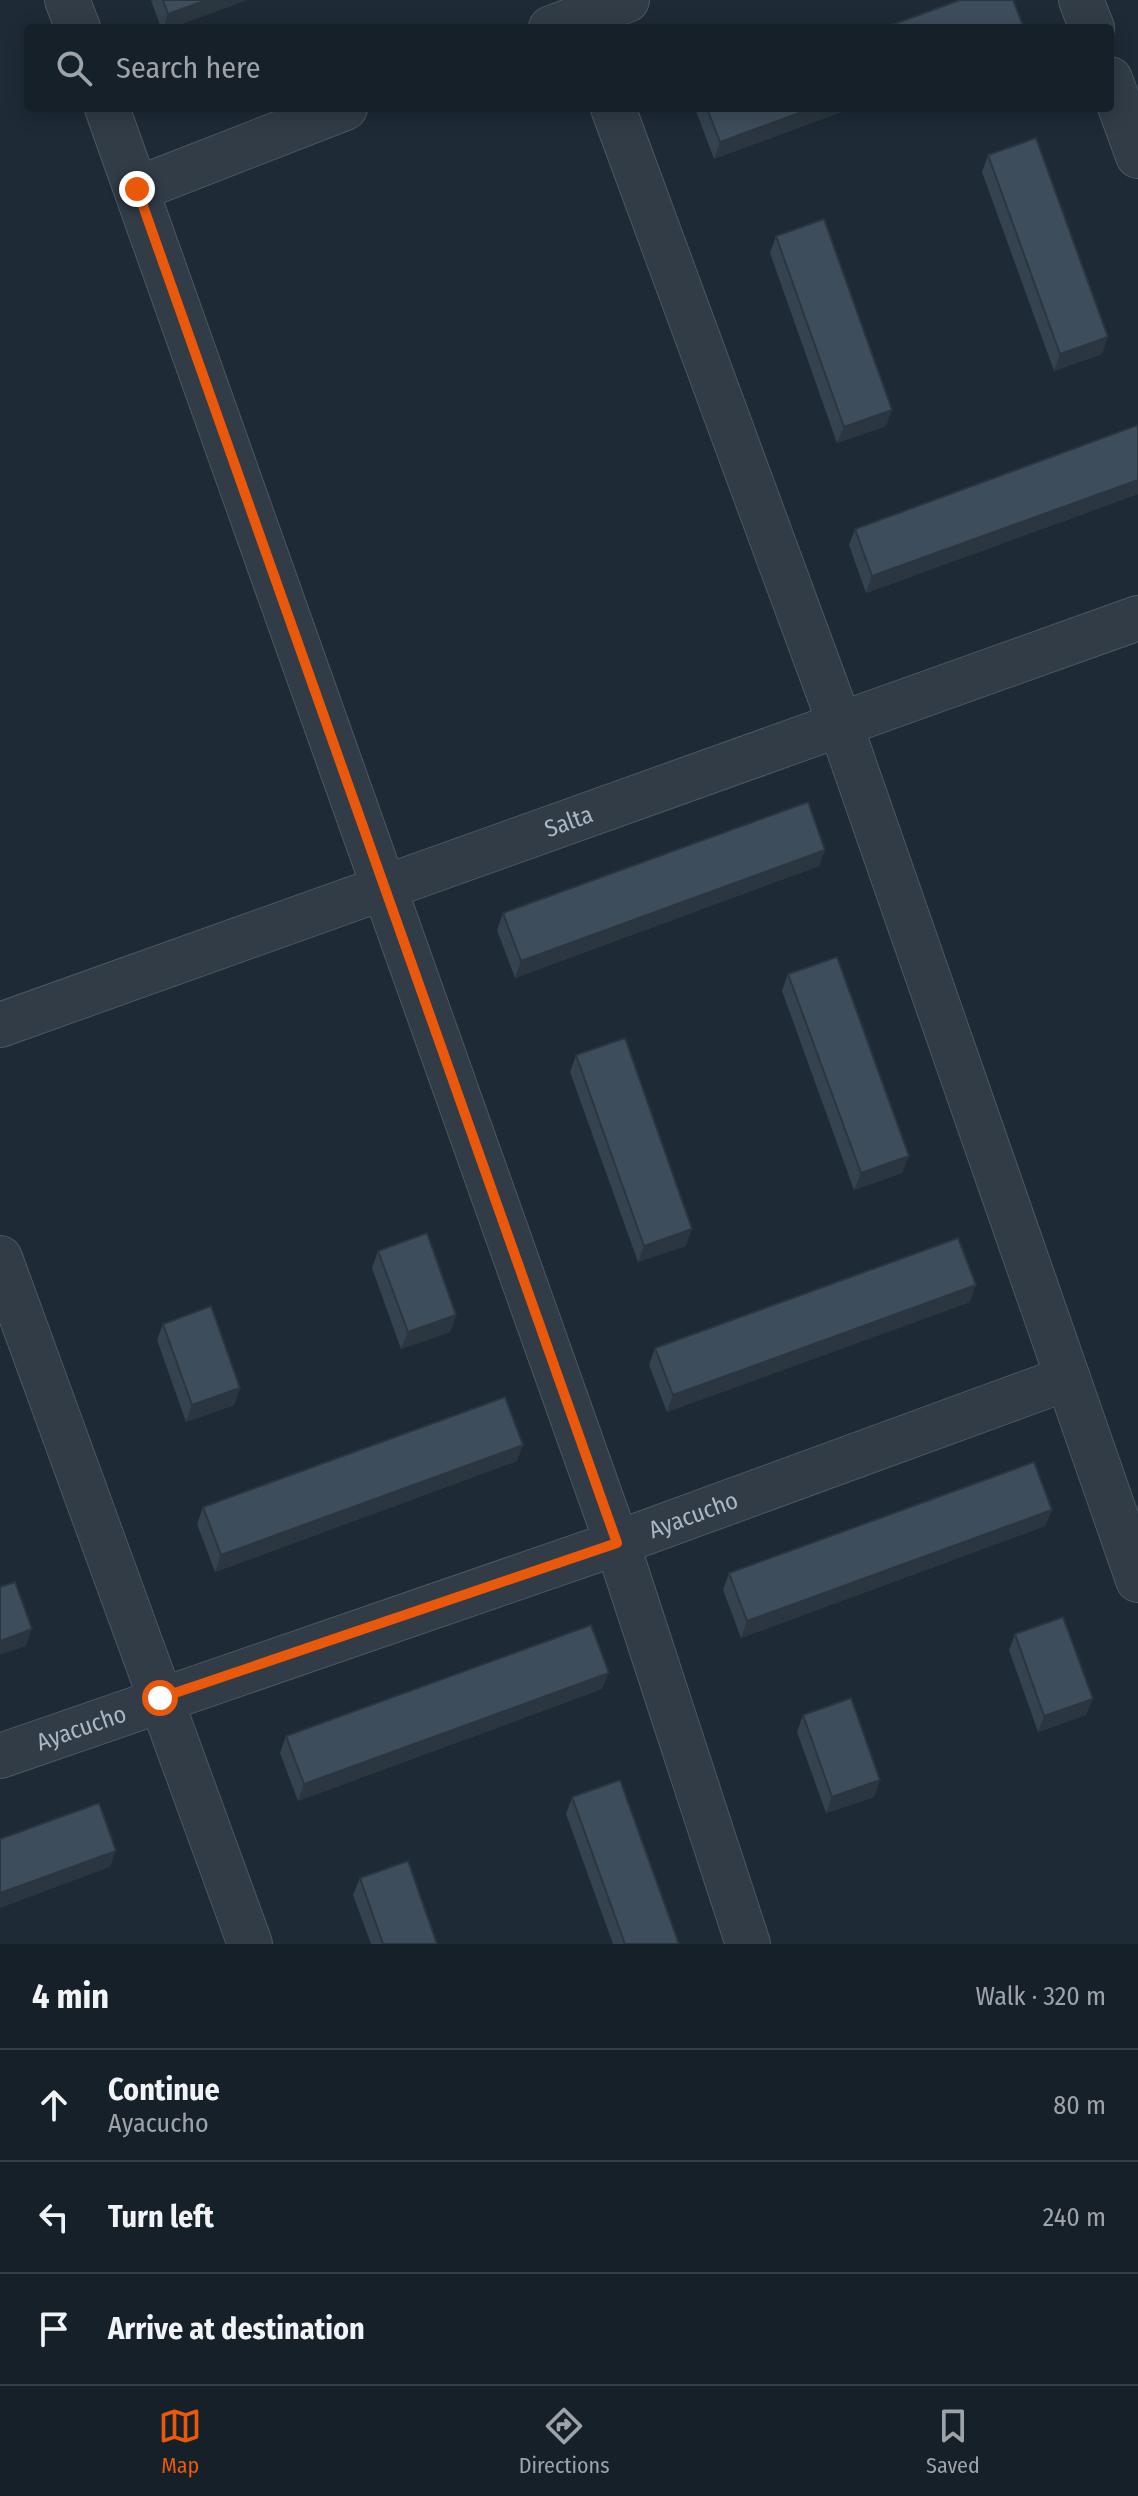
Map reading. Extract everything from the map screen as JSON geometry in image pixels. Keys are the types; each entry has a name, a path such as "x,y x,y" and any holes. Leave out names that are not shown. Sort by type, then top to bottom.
{"street":[{"path":"67,0 76,24"},
{"path":"571,18 627,0"},
{"path":"1081,0 1090,24"},
{"path":"1114,90 1138,156"},
{"path":"108,112 617,1543 748,1944"},
{"path":"137,189 335,112"},
{"path":"614,112 840,724 1138,1580"},
{"name":"Salta","path":"0,1025 1138,618"},
{"path":"0,1258 250,1944"},
{"name":"Ayacucho","path":"0,1756 160,1698 617,1543 1068,1378"}],"building":[{"path":"163,0 207,0 168,14"},
{"path":"960,0 1013,0 1022,24 894,24"},
{"path":"709,112 802,112 720,142"},
{"path":"1036,138 1108,337 1060,354 988,155"},
{"path":"824,219 892,410 844,427 776,236"},
{"path":"1138,425 1138,480 872,576 855,529"},
{"path":"808,802 825,850 521,961 503,913"},
{"path":"837,957 909,1156 861,1173 788,974"},
{"path":"625,1038 692,1229 644,1246 576,1055"},
{"path":"427,1233 456,1315 408,1332 378,1251"},
{"path":"958,1238 976,1285 673,1395 655,1348"},
{"path":"211,1306 240,1388 192,1405 163,1324"},
{"path":"505,1397 523,1445 221,1555 203,1507"},
{"path":"1034,1462 1052,1510 747,1621 729,1573"},
{"path":"15,1582 32,1629 0,1641 0,1587"},
{"path":"1063,1617 1093,1699 1044,1716 1015,1634"},
{"path":"591,1625 609,1673 304,1784 286,1736"},
{"path":"851,1698 880,1780 832,1797 803,1715"},
{"path":"620,1780 679,1944 625,1944 572,1797"},
{"path":"99,1803 116,1851 0,1893 0,1839"},
{"path":"408,1861 437,1944 383,1944 360,1878"}],"route":[{"path":"137,189 617,1543 160,1698"}]}
